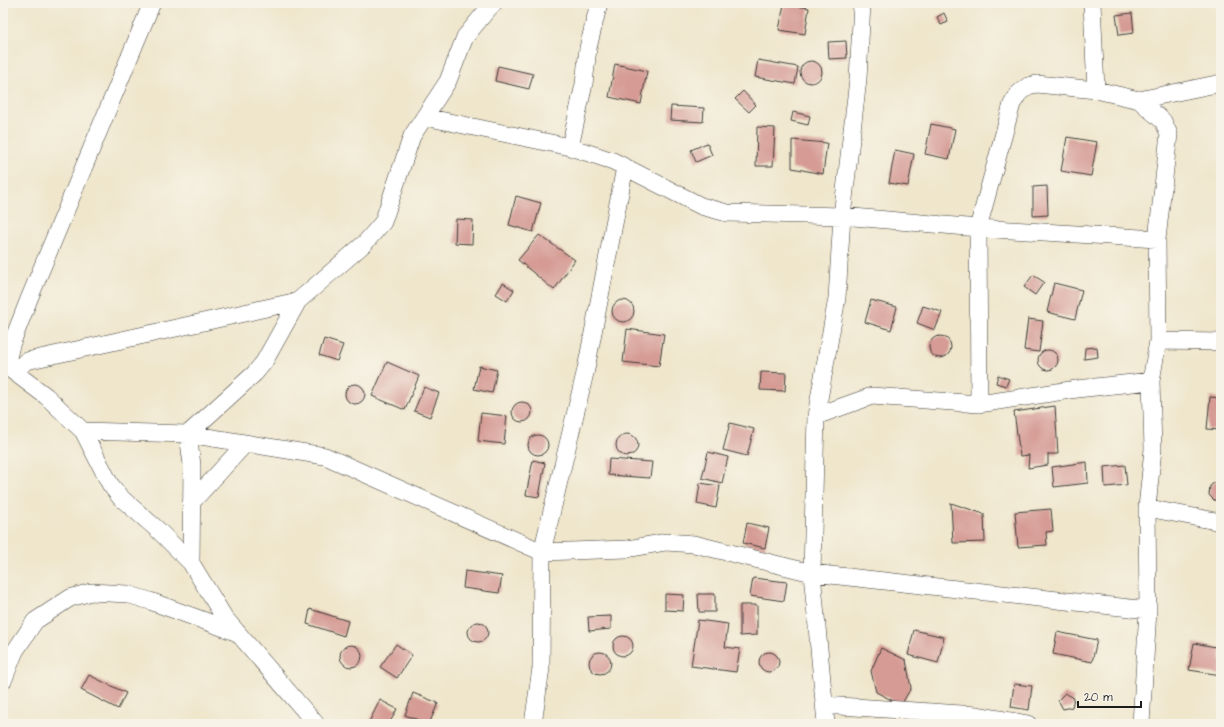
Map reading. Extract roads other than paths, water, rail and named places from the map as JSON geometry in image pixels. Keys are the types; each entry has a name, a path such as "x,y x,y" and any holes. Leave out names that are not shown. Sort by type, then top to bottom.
{"street":[{"path":"8,368 12,345 29,300 152,3"},
{"path":"188,434 255,373 264,362 298,301 365,243 383,222 412,136 448,81 465,37 488,8 494,3"},
{"path":"570,147 584,84 588,48 599,3"},
{"path":"826,724 812,573 816,416 837,298 842,216 858,79 862,3"},
{"path":"1092,3 1096,90"},
{"path":"979,404 978,228 1004,129 1012,104 1019,93 1028,86 1037,84 1096,90 1139,100 1221,82"},
{"path":"1139,100 1163,121 1169,134 1157,239 1158,341 1152,381 1153,448 1147,508 1148,610 1141,724"},
{"path":"425,117 570,147 613,161 701,206 727,213 842,216 978,228 1157,239"},
{"path":"533,724 541,668 542,552 586,369 625,167"},
{"path":"8,368 26,361 298,301"},
{"path":"1158,341 1221,342"},
{"path":"8,368 46,396 83,431 110,484 120,496 158,530 191,563 224,617 316,724"},
{"path":"816,416 872,396 979,404 1077,389 1152,381"},
{"path":"83,431 188,434 326,456 542,552 627,549 666,542 694,544 812,573 1148,610"},
{"path":"188,434 192,465 191,563"},
{"path":"191,503 245,444"},
{"path":"1147,508 1221,522"},
{"path":"3,681 15,651 35,621 70,598 91,592 127,594 238,634"},
{"path":"824,705 977,715 1028,724"}]}
